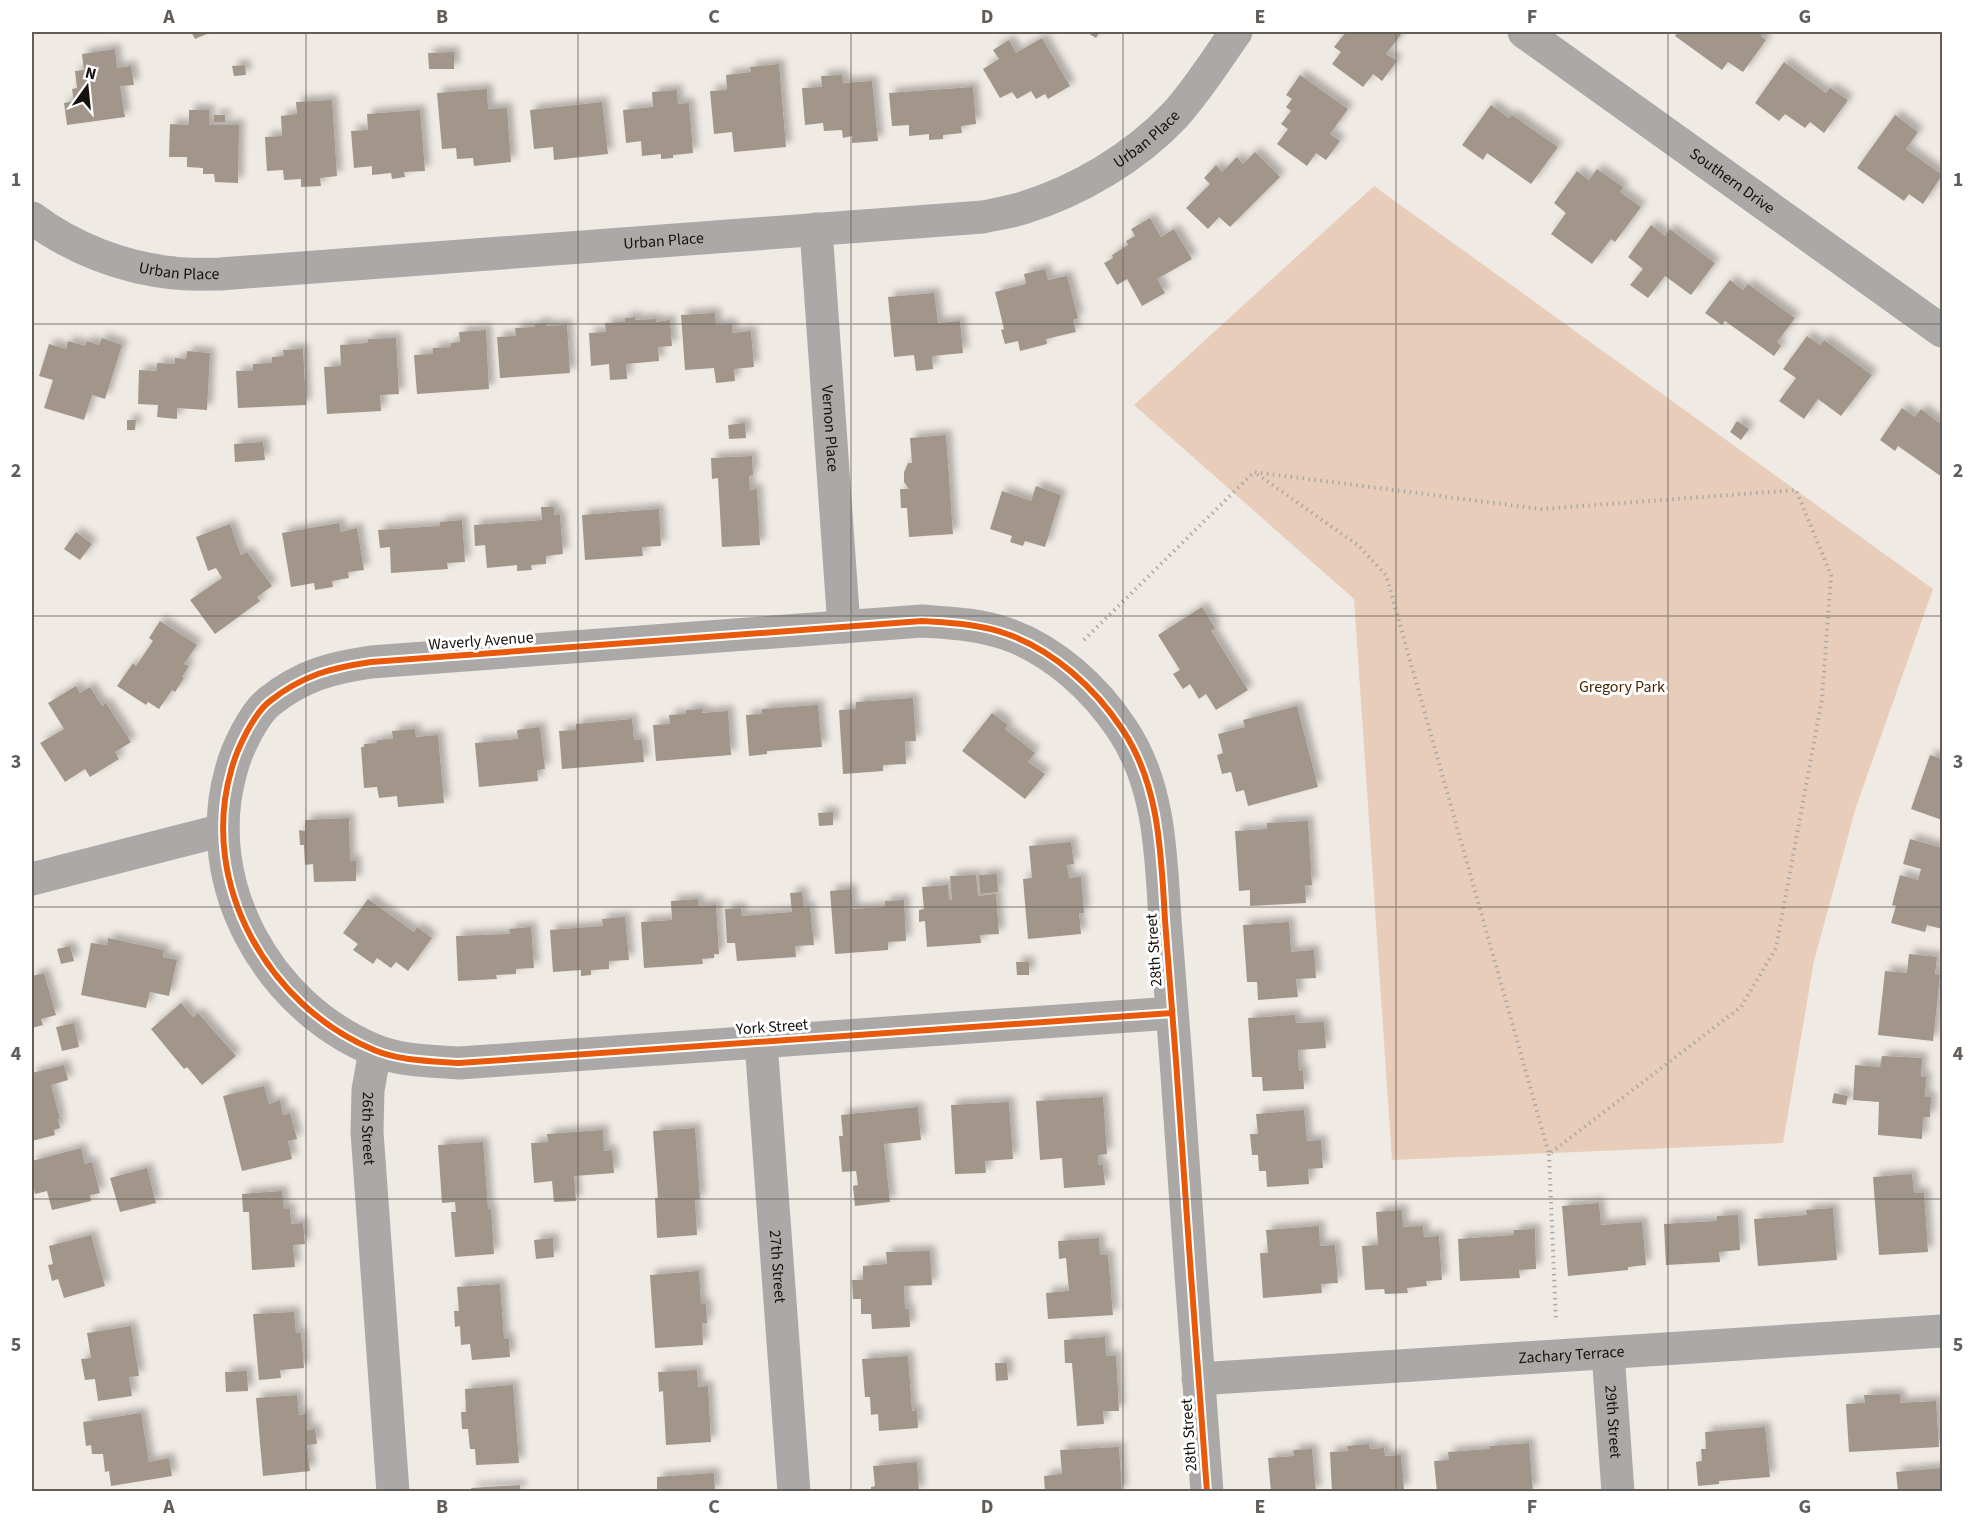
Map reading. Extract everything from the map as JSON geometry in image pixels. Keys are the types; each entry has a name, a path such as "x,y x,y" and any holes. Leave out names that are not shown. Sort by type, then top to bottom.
{"street":[{"name":"Urban Place","path":"32,218 80,248 126,264 174,273 209,274 983,217 1023,208 1062,193 1100,173 1138,148 1174,116 1236,32"},
{"name":"Southern Drive","path":"1524,32 1942,331"},
{"name":"Vernon Place","path":"816,229 844,627"},
{"name":"28th Street","path":"844,627 922,621 965,623 1006,633 1040,649 1070,670 1123,729 1140,764 1153,800 1160,840 1206,1491"},
{"name":"Waverly Avenue","path":"223,830 224,795 234,761 247,731 268,702 299,681 333,668 370,662 844,627"},
{"path":"32,879 223,830 225,867 232,893 254,945 281,983 310,1011 340,1033 375,1051"},
{"name":"York Street","path":"375,1051 415,1060 459,1063 1172,1013"},
{"name":"27th Street","path":"761,1042 794,1491"},
{"name":"26th Street","path":"375,1051 368,1090 367,1132 393,1491"},
{"name":"Zachary Terrace","path":"1198,1379 1942,1331"},
{"name":"29th Street","path":"1608,1353 1618,1491"}],"path":[{"path":"1060,664 1254,471"},
{"path":"1254,471 1541,509 1796,490 1831,575 1822,699 1776,948 1741,1007 1549,1154"},
{"path":"1254,471 1359,546 1386,574 1549,1154 1556,1323"}],"green space":[{"name":"Gregory Park","path":"1374,186 1933,589 1856,807 1814,961 1783,1143 1392,1160 1354,599 1134,405"}],"building":[{"path":"191,32 211,32 195,39"},
{"path":"1086,32 1100,32 1096,38"},
{"path":"1346,32 1403,32 1386,54 1397,61 1382,81 1373,74 1363,87 1332,64 1341,52 1334,47"},
{"path":"1678,32 1764,32 1761,36 1766,40 1743,72 1728,62 1722,70 1675,36"},
{"path":"1042,38 1070,86 1048,99 1045,94 1036,99 1031,91 1017,99 1012,92 1000,98 983,69 999,59 993,50 1009,40 1016,53"},
{"path":"115,49 117,68 131,66 134,85 120,86 125,117 67,125 64,103 74,101 72,89 77,88 75,71 84,70 82,54"},
{"path":"454,52 454,69 429,69 428,53"},
{"path":"1784,62 1826,93 1830,88 1848,100 1824,133 1810,122 1805,128 1785,114 1779,121 1755,103"},
{"path":"779,64 786,147 734,152 732,132 714,134 710,91 727,90 726,75 751,72 750,67"},
{"path":"245,65 246,75 234,76 232,66"},
{"path":"842,75 843,83 872,81 878,141 852,143 852,136 843,138 842,130 824,131 823,123 805,125 802,88 822,87 821,76"},
{"path":"1300,75 1348,109 1330,134 1340,141 1326,160 1316,153 1307,166 1277,144 1288,129 1281,124 1291,111 1286,107 1292,99 1286,95"},
{"path":"973,87 976,124 961,126 962,133 943,135 943,139 929,140 929,134 909,136 909,125 892,126 889,93"},
{"path":"487,89 488,109 507,108 511,162 474,166 473,158 457,159 456,148 442,149 437,93"},
{"path":"677,90 678,104 689,103 693,153 661,159 661,154 642,156 641,141 626,143 623,110 653,107 652,92"},
{"path":"332,100 337,176 320,178 321,186 301,187 301,179 284,180 283,170 267,171 265,137 282,136 281,116 297,114 296,102"},
{"path":"602,102 608,154 554,160 553,147 534,149 530,110"},
{"path":"1491,105 1509,118 1512,115 1558,147 1531,184 1487,153 1483,160 1462,145"},
{"path":"189,110 209,110 209,125 239,125 238,183 215,182 214,174 203,174 203,168 187,167 187,157 169,157 170,124 189,125"},
{"path":"420,110 425,171 404,172 405,177 392,179 391,173 372,175 372,166 354,168 351,131 368,130 367,114"},
{"path":"214,115 225,115 225,122 214,122"},
{"path":"1895,115 1918,132 1906,149 1942,175 1923,204 1909,194 1904,201 1857,168"},
{"path":"1255,152 1280,177 1230,227 1219,217 1208,229 1186,208 1210,184 1204,178 1216,165 1222,172 1237,157 1243,164"},
{"path":"1597,169 1623,187 1620,192 1641,207 1615,242 1611,239 1592,264 1551,234 1566,213 1554,203 1577,171 1589,180"},
{"path":"1150,218 1161,237 1174,229 1192,259 1157,279 1165,293 1142,306 1127,279 1117,285 1104,263 1128,245 1126,241 1135,236 1131,229"},
{"path":"1651,225 1665,236 1670,229 1715,263 1691,295 1665,276 1648,298 1630,285 1643,269 1628,257"},
{"path":"1045,269 1048,280 1067,276 1078,318 1073,320 1076,332 1046,339 1047,344 1020,351 1018,341 1005,344 1001,330 1004,329 995,292 1026,284 1024,274"},
{"path":"1730,280 1743,290 1748,284 1795,318 1777,342 1781,346 1774,356 1725,321 1722,325 1705,313"},
{"path":"934,293 938,323 960,321 963,353 932,356 933,369 916,371 914,355 894,357 888,297"},
{"path":"715,313 716,325 732,324 732,333 751,331 754,367 734,369 735,381 716,383 714,368 685,370 681,315"},
{"path":"635,317 635,320 656,319 656,322 670,320 672,346 658,347 659,361 626,364 627,379 610,380 609,364 591,366 589,333 606,332 605,323 625,322 625,318"},
{"path":"546,323 546,326 567,325 570,373 500,378 497,337 516,336 515,328 535,327 534,324"},
{"path":"486,330 489,389 417,394 414,355 433,354 433,348 451,347 451,343 460,342 459,332"},
{"path":"1807,336 1820,345 1824,340 1872,375 1841,416 1818,399 1804,419 1779,401 1796,378 1783,369"},
{"path":"102,338 122,345 105,399 92,395 84,420 44,408 53,380 39,376 49,344 66,349 68,341 85,346 87,341 99,345"},
{"path":"396,338 399,394 380,395 381,411 327,414 324,367 341,366 340,345 368,343 368,339"},
{"path":"303,349 306,405 238,408 236,371 253,371 253,364 272,363 272,357 284,356 283,350"},
{"path":"187,351 210,353 207,410 177,408 177,419 157,417 158,405 138,404 139,370 157,371 157,363 175,364 175,358 186,359"},
{"path":"1902,408 1915,417 1921,409 1942,425 1942,477 1898,446 1895,451 1880,440"},
{"path":"127,420 136,420 135,430 127,430"},
{"path":"1737,421 1749,429 1741,440 1730,432"},
{"path":"745,423 746,438 729,439 728,425"},
{"path":"946,435 953,534 909,537 907,508 901,508 900,489 909,489 904,482 904,472 908,463 912,463 910,438"},
{"path":"263,442 265,460 235,462 234,444"},
{"path":"752,456 753,475 749,476 750,490 757,489 760,545 722,547 718,478 712,479 711,458"},
{"path":"1036,486 1061,495 1045,547 1025,541 1023,546 1010,542 1012,536 990,529 1002,491 1031,501"},
{"path":"541,507 554,507 554,515 560,515 563,554 546,556 546,564 531,565 532,570 517,571 517,565 487,568 485,545 475,546 474,525 542,520"},
{"path":"659,509 661,546 642,547 643,556 585,560 582,515"},
{"path":"462,520 465,562 447,563 448,569 391,573 390,547 380,548 378,530 440,526 440,522"},
{"path":"339,523 341,532 357,528 364,570 348,572 349,578 332,581 333,587 315,590 314,583 291,587 282,533"},
{"path":"230,524 241,555 247,552 272,586 257,597 260,601 215,634 190,600 222,578 216,568 208,571 196,537"},
{"path":"76,532 92,544 80,560 64,549"},
{"path":"1202,607 1215,628 1211,631 1248,690 1216,710 1206,694 1199,699 1190,684 1183,689 1173,674 1180,670 1158,635"},
{"path":"160,621 197,645 184,664 189,666 182,677 184,678 175,692 172,690 159,709 148,702 146,705 117,686 133,663 136,666 153,641 149,638"},
{"path":"76,686 80,693 90,687 102,706 106,703 131,742 115,752 119,759 90,777 85,769 65,782 40,743 64,729 48,703"},
{"path":"913,698 916,741 905,741 906,764 883,765 883,771 843,774 839,710 856,709 856,702"},
{"path":"818,705 822,747 767,751 767,754 749,756 746,715 762,714 762,709"},
{"path":"1297,706 1318,787 1248,806 1244,790 1236,792 1231,772 1222,774 1217,755 1223,753 1218,734 1245,727 1243,720"},
{"path":"702,709 702,713 728,711 731,755 656,761 653,725 670,724 669,715 686,714 686,710"},
{"path":"992,713 1008,725 1005,729 1035,753 1028,762 1045,774 1025,799 962,751"},
{"path":"632,719 634,740 642,740 644,762 562,769 559,731 576,730 576,724"},
{"path":"540,727 545,769 537,770 538,781 479,787 475,743 518,739 517,730"},
{"path":"415,729 416,737 438,735 444,803 398,807 397,796 379,798 377,787 364,788 361,747 364,747 364,744 377,743 377,740 393,739 392,731"},
{"path":"1930,755 1942,759 1942,820 1911,809"},
{"path":"833,812 833,825 819,826 818,813"},
{"path":"349,818 350,861 356,861 356,881 314,882 313,864 305,865 304,845 300,845 299,830 305,831 305,820"},
{"path":"1308,821 1312,885 1305,885 1306,903 1250,906 1250,890 1239,891 1235,831 1267,829 1267,823"},
{"path":"1910,839 1942,848 1942,929 1927,925 1925,932 1891,923 1896,906 1892,905 1900,875 1918,880 1921,869 1903,864"},
{"path":"1071,842 1074,864 1067,865 1069,878 1081,877 1084,913 1079,913 1081,934 1028,939 1023,879 1032,878 1029,846"},
{"path":"997,874 998,892 980,894 979,875"},
{"path":"976,875 978,896 996,894 999,934 980,935 981,943 927,947 925,921 919,922 919,910 924,909 922,887 948,885 949,900 952,900 950,876"},
{"path":"851,889 853,909 885,907 885,901 904,900 906,941 888,942 888,950 835,954 830,891"},
{"path":"802,892 804,908 810,907 814,945 795,946 796,957 737,961 735,943 727,943 725,909 741,908 742,916 792,912 790,893"},
{"path":"368,899 414,932 417,927 432,938 408,971 396,962 391,968 377,958 373,964 353,950 358,944 343,933"},
{"path":"698,899 698,906 716,905 719,954 714,954 714,958 702,959 703,964 644,968 641,922 672,920 671,901"},
{"path":"625,917 629,960 609,961 609,969 591,970 591,975 581,976 581,970 553,972 550,930 603,926 602,919"},
{"path":"1289,922 1291,952 1314,950 1316,978 1296,979 1298,997 1258,1000 1257,982 1247,982 1243,925"},
{"path":"531,927 534,968 516,969 516,974 496,975 497,979 458,981 456,936 510,934 509,929"},
{"path":"108,938 164,950 163,957 177,960 169,996 150,992 146,1008 81,995 91,943 107,945"},
{"path":"70,946 74,961 61,964 57,949"},
{"path":"1909,954 1937,957 1935,974 1940,975 1933,1041 1878,1035 1885,971 1907,973"},
{"path":"1016,962 1029,962 1029,975 1017,975"},
{"path":"44,973 56,1015 41,1019 43,1025 32,1028 32,976"},
{"path":"181,1003 193,1017 198,1013 236,1056 202,1085 187,1067 184,1069 151,1029"},
{"path":"1295,1015 1296,1023 1324,1022 1326,1048 1298,1050 1299,1071 1303,1070 1304,1089 1263,1091 1262,1077 1252,1077 1248,1018"},
{"path":"74,1023 79,1047 62,1051 56,1027"},
{"path":"1882,1056 1922,1058 1921,1077 1926,1077 1925,1097 1931,1097 1930,1117 1923,1117 1922,1139 1878,1135 1879,1102 1853,1100 1855,1065 1880,1067"},
{"path":"64,1065 68,1080 51,1085 60,1119 58,1119 60,1128 54,1130 55,1135 32,1141 32,1073"},
{"path":"264,1086 269,1104 280,1100 283,1115 290,1113 297,1139 288,1141 292,1159 242,1171 223,1096"},
{"path":"1834,1093 1848,1096 1846,1105 1832,1103"},
{"path":"1103,1097 1107,1154 1098,1155 1098,1165 1103,1165 1105,1185 1064,1188 1062,1158 1040,1160 1036,1101"},
{"path":"1009,1102 1013,1159 985,1161 986,1173 955,1174 951,1105"},
{"path":"918,1107 921,1140 884,1144 890,1202 855,1206 853,1186 858,1185 856,1171 842,1172 839,1136 843,1136 841,1115"},
{"path":"1304,1110 1307,1141 1321,1140 1323,1168 1308,1169 1309,1184 1267,1187 1266,1171 1259,1171 1258,1155 1252,1155 1250,1134 1258,1134 1256,1114"},
{"path":"695,1128 700,1199 695,1199 697,1235 657,1238 655,1198 658,1198 653,1131"},
{"path":"603,1130 604,1151 612,1150 614,1173 574,1176 576,1201 554,1202 552,1181 534,1183 531,1143 548,1142 547,1134"},
{"path":"483,1142 494,1254 455,1257 451,1212 456,1212 455,1202 442,1203 438,1145"},
{"path":"81,1148 85,1164 92,1162 100,1193 90,1195 91,1201 52,1210 47,1191 35,1194 32,1161"},
{"path":"147,1168 156,1203 120,1212 110,1178"},
{"path":"1912,1174 1914,1193 1924,1193 1928,1252 1879,1255 1873,1177"},
{"path":"282,1191 284,1209 290,1209 291,1224 303,1223 305,1244 293,1245 295,1267 252,1270 249,1212 243,1212 242,1194"},
{"path":"1599,1203 1601,1225 1642,1222 1646,1265 1628,1267 1628,1270 1568,1276 1562,1206"},
{"path":"1833,1208 1837,1260 1758,1266 1754,1219 1807,1215 1806,1210"},
{"path":"1402,1210 1403,1227 1423,1226 1424,1237 1439,1236 1442,1280 1426,1281 1427,1286 1407,1288 1408,1293 1385,1294 1384,1289 1365,1290 1362,1246 1378,1245 1376,1212"},
{"path":"1738,1215 1740,1250 1719,1252 1720,1262 1666,1265 1664,1224 1717,1221 1717,1216"},
{"path":"1319,1226 1320,1246 1335,1245 1338,1283 1321,1284 1322,1293 1263,1298 1260,1253 1268,1253 1266,1230"},
{"path":"1535,1229 1536,1269 1519,1270 1520,1278 1460,1281 1458,1239 1514,1235 1514,1230"},
{"path":"91,1235 105,1286 64,1298 58,1279 52,1281 48,1265 53,1264 49,1246"},
{"path":"553,1238 554,1257 536,1259 534,1240"},
{"path":"1099,1238 1100,1255 1108,1255 1113,1315 1048,1319 1046,1293 1069,1291 1066,1258 1059,1259 1058,1241"},
{"path":"930,1251 932,1285 904,1286 905,1309 909,1309 910,1327 872,1329 871,1314 861,1314 861,1299 853,1299 852,1280 863,1280 863,1266 887,1264 886,1252"},
{"path":"699,1271 701,1304 706,1304 707,1323 702,1323 703,1345 655,1348 650,1275"},
{"path":"500,1284 504,1339 509,1339 510,1357 472,1360 470,1344 461,1345 460,1326 455,1327 454,1311 459,1311 457,1287"},
{"path":"294,1312 296,1333 301,1333 304,1368 280,1370 281,1378 259,1380 253,1314"},
{"path":"131,1326 139,1376 129,1377 132,1396 98,1401 95,1379 85,1380 81,1359 91,1358 87,1333"},
{"path":"1105,1337 1106,1356 1116,1356 1119,1411 1103,1411 1104,1424 1077,1426 1072,1363 1065,1363 1064,1340"},
{"path":"908,1356 912,1411 917,1410 918,1428 879,1431 878,1414 871,1415 870,1397 865,1397 862,1359"},
{"path":"995,1363 1007,1363 1008,1380 996,1381"},
{"path":"697,1370 698,1387 708,1386 711,1442 666,1445 663,1391 659,1392 658,1372"},
{"path":"247,1371 248,1391 226,1392 225,1372"},
{"path":"513,1385 519,1463 476,1465 475,1449 470,1449 468,1429 462,1429 461,1412 466,1412 465,1389"},
{"path":"1900,1394 1900,1403 1936,1401 1939,1447 1849,1452 1846,1404 1865,1403 1864,1395"},
{"path":"297,1395 299,1415 306,1414 307,1430 315,1429 317,1444 307,1445 310,1471 263,1476 256,1398"},
{"path":"141,1413 149,1462 169,1458 172,1476 111,1486 109,1471 105,1472 103,1454 92,1454 91,1445 86,1446 83,1422"},
{"path":"1765,1427 1770,1477 1719,1481 1719,1484 1698,1486 1696,1462 1702,1461 1701,1449 1706,1449 1705,1432"},
{"path":"1529,1443 1533,1491 1437,1492 1434,1461 1449,1460 1448,1452"},
{"path":"1369,1444 1370,1449 1384,1448 1385,1456 1401,1455 1404,1489 1387,1492 1332,1492 1330,1452 1348,1451 1347,1446"},
{"path":"1119,1447 1122,1492 1045,1492 1044,1476 1062,1474 1060,1450"},
{"path":"1312,1449 1316,1492 1271,1492 1268,1458 1294,1456 1293,1450"},
{"path":"917,1462 919,1492 871,1492 871,1487 875,1486 873,1466"},
{"path":"1941,1468 1942,1492 1898,1492 1896,1472"},
{"path":"714,1473 715,1492 657,1492 657,1477"},
{"path":"520,1485 521,1492 472,1492 471,1488"}],"cycle path":[{"path":"1172,1013 459,1063 416,1060 384,1054 336,1030 302,1004 274,972 251,936 234,897 225,856 224,814 231,771 246,733 257,715 270,701 294,685 318,674 371,662 922,621 964,624 1007,634 1041,650 1056,660 1086,685 1122,729 1144,773 1156,821 1162,871 1207,1492"}]}
